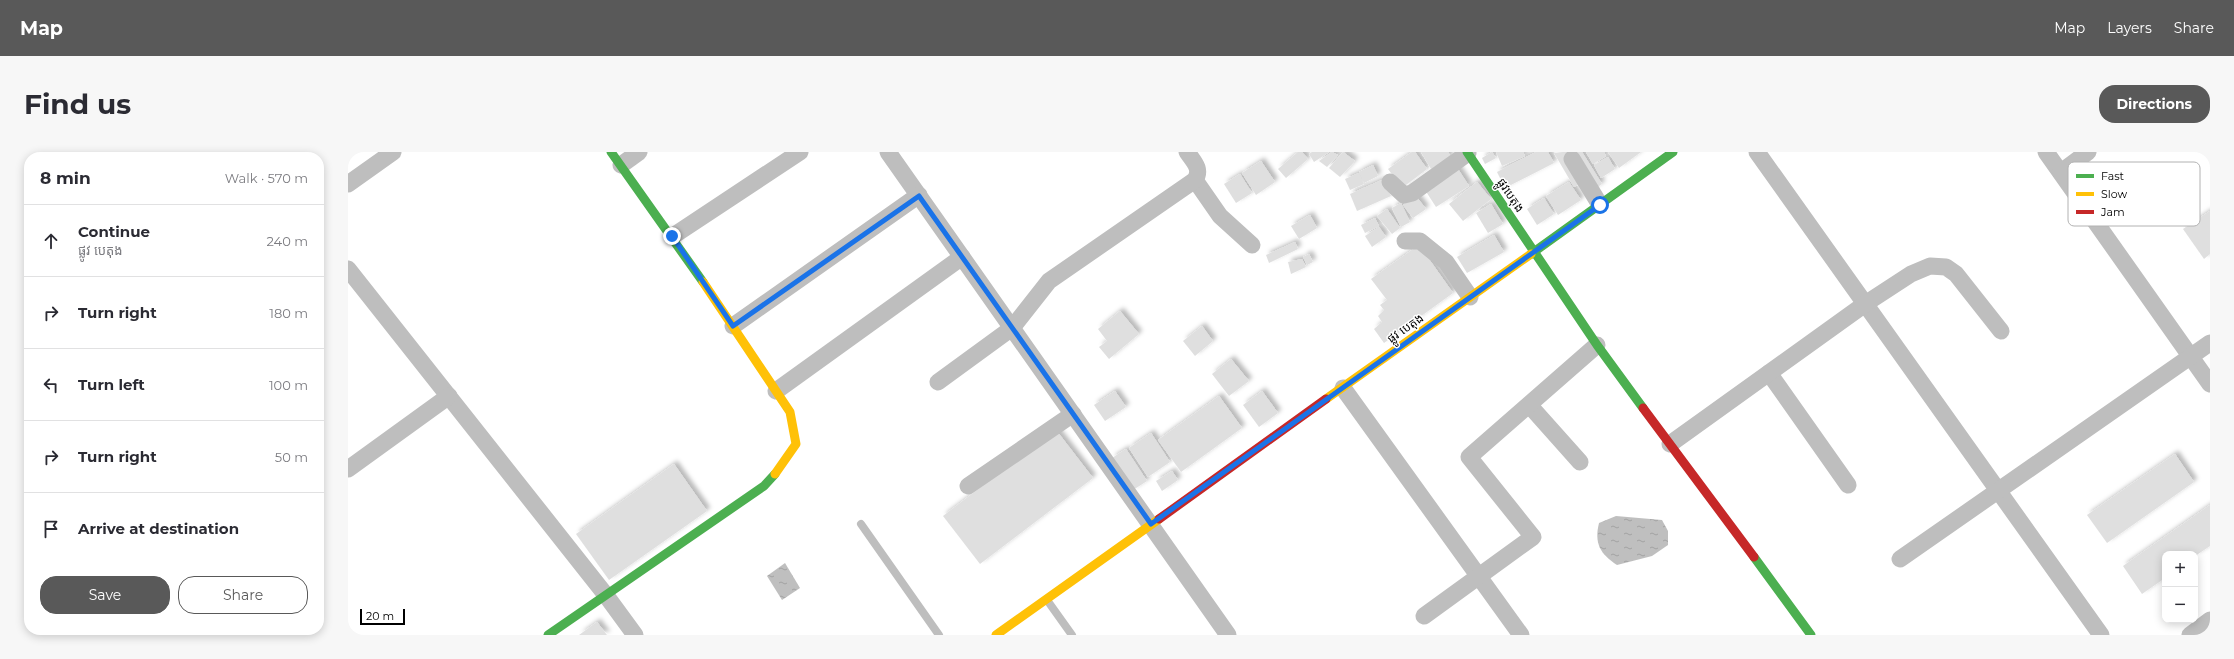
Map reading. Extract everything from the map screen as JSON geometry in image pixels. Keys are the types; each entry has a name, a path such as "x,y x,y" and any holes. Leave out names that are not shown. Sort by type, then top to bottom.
{"street":[{"path":"348,184 393,152"},
{"path":"548,635 771,479 796,444 790,412 672,236 616,158 639,152"},
{"path":"672,236 800,152"},
{"path":"888,152 1228,635"},
{"path":"938,382 1012,328 1049,281 1195,180 1199,174 1198,168 1187,152"},
{"path":"1390,182 1404,195 1412,193 1467,152"},
{"name":"ផ្លូវបេតុង","path":"1467,152 1598,344 1810,635"},
{"name":"ផ្លូវ បេតុង","path":"996,635 1600,205 1655,157 1673,152"},
{"path":"1757,152 2101,635"},
{"path":"2046,152 2068,182"},
{"path":"2074,162 2088,152"},
{"path":"1572,159 1600,205"},
{"path":"2061,172 2068,167"},
{"path":"1195,180 1220,216 1252,245"},
{"path":"733,326 919,196"},
{"path":"2099,226 2210,384"},
{"path":"1405,240 1420,242 1446,262 1470,297"},
{"path":"776,391 962,257"},
{"path":"1670,444 1865,304 1911,274 1930,266 1946,267 1956,274 2001,331"},
{"path":"348,269 605,594 635,635"},
{"path":"1900,559 2210,343"},
{"path":"1424,616 1534,537 1469,457 1530,406 1598,344"},
{"path":"1769,373 1848,485"},
{"path":"1343,388 1522,635"},
{"path":"348,469 449,396"},
{"path":"1530,406 1580,462"},
{"path":"968,486 1073,414"},
{"path":"2190,635 2210,620"}],"lane":[{"path":"861,524 939,635"},
{"path":"1047,599 1072,635"}],"water":[{"path":"1616,516 1662,520 1668,531 1668,545 1652,556 1617,565 1606,557 1600,547 1597,536 1599,523"},
{"path":"785,563 800,588 782,600 767,576"}],"building":[{"path":"1298,152 1302,152 1308,159 1286,178 1278,169"},
{"path":"1312,152 1329,152 1314,162 1309,154"},
{"path":"1332,152 1338,155 1327,167 1319,161"},
{"path":"1343,152 1355,161 1340,177 1329,168"},
{"path":"1412,152 1415,152 1427,169 1402,188 1388,169"},
{"path":"1421,152 1448,152 1451,157 1431,169"},
{"path":"1492,152 1496,158 1485,164 1482,158"},
{"path":"1496,152 1523,152 1525,156 1502,166"},
{"path":"1536,152 1548,152 1554,163 1505,188 1497,172"},
{"path":"1566,152 1583,182 1574,187 1554,153"},
{"path":"1570,152 1582,152 1602,184 1593,190"},
{"path":"1586,152 1604,152 1606,156 1593,164"},
{"path":"1608,152 1641,152 1619,168"},
{"path":"1608,157 1615,169 1601,178 1594,165"},
{"path":"1261,161 1275,182 1256,195 1242,173"},
{"path":"1373,165 1378,176 1364,183 1359,172"},
{"path":"1456,166 1469,186 1436,207 1423,187"},
{"path":"1359,173 1364,184 1350,190 1345,179"},
{"path":"1240,174 1252,193 1236,203 1224,184"},
{"path":"1382,180 1391,196 1357,211 1350,194"},
{"path":"1477,182 1491,199 1463,221 1449,204"},
{"path":"1569,182 1581,200 1558,215 1546,196"},
{"path":"1416,196 1426,209 1413,218 1403,205"},
{"path":"1544,198 1554,214 1537,225 1527,209"},
{"path":"1401,203 1410,222 1401,227 1392,208"},
{"path":"1491,204 1503,224 1488,233 1476,213"},
{"path":"1387,209 1400,228 1392,234 1377,216"},
{"path":"2210,211 2210,254 2204,259 2183,229 2188,226 2200,226 2200,218"},
{"path":"1310,215 1317,228 1299,239 1291,226"},
{"path":"1375,218 1379,226 1365,233 1361,225"},
{"path":"1379,227 1386,237 1372,247 1365,236"},
{"path":"1494,235 1504,252 1467,273 1457,257"},
{"path":"1295,242 1298,249 1269,263 1266,255"},
{"path":"1419,245 1453,293 1384,343 1374,329 1382,322 1378,316 1384,310 1380,305 1387,300 1371,279"},
{"path":"1309,254 1313,262 1307,265 1303,257"},
{"path":"1302,259 1306,267 1291,274 1288,262"},
{"path":"1120,311 1139,334 1109,359 1099,347 1107,341 1098,329"},
{"path":"1202,326 1213,341 1195,356 1183,341"},
{"path":"1231,359 1249,381 1229,396 1212,374"},
{"path":"1115,391 1126,407 1105,421 1094,405"},
{"path":"1262,391 1278,413 1259,427 1243,405"},
{"path":"1219,396 1242,428 1181,472 1158,440"},
{"path":"1056,430 1093,478 980,564 943,516"},
{"path":"1151,433 1170,462 1148,477 1129,448"},
{"path":"1126,449 1147,481 1133,490 1112,458"},
{"path":"2175,454 2194,482 2107,543 2087,515"},
{"path":"674,464 707,511 609,580 576,534"},
{"path":"1172,471 1178,480 1162,491 1156,481"},
{"path":"2210,505 2210,546 2198,554 2198,551 2162,551 2162,580 2142,594 2123,566"},
{"path":"597,622 607,635 579,635"}],"traffic: fast":[{"path":"611,152 703,282"},
{"path":"1467,152 1597,345 1643,408"},
{"path":"1531,254 1673,152"},
{"path":"548,635 764,486 775,474"},
{"path":"1754,557 1811,635"}],"traffic: slow":[{"path":"1326,399 1531,254"},
{"path":"703,282 790,412 796,444 775,474"},
{"path":"996,635 1159,519"}],"traffic: jam":[{"path":"1159,519 1326,399"},
{"path":"1643,408 1754,557"}],"route":[{"path":"672,236 733,326 919,196 1151,524 1600,205"}]}
